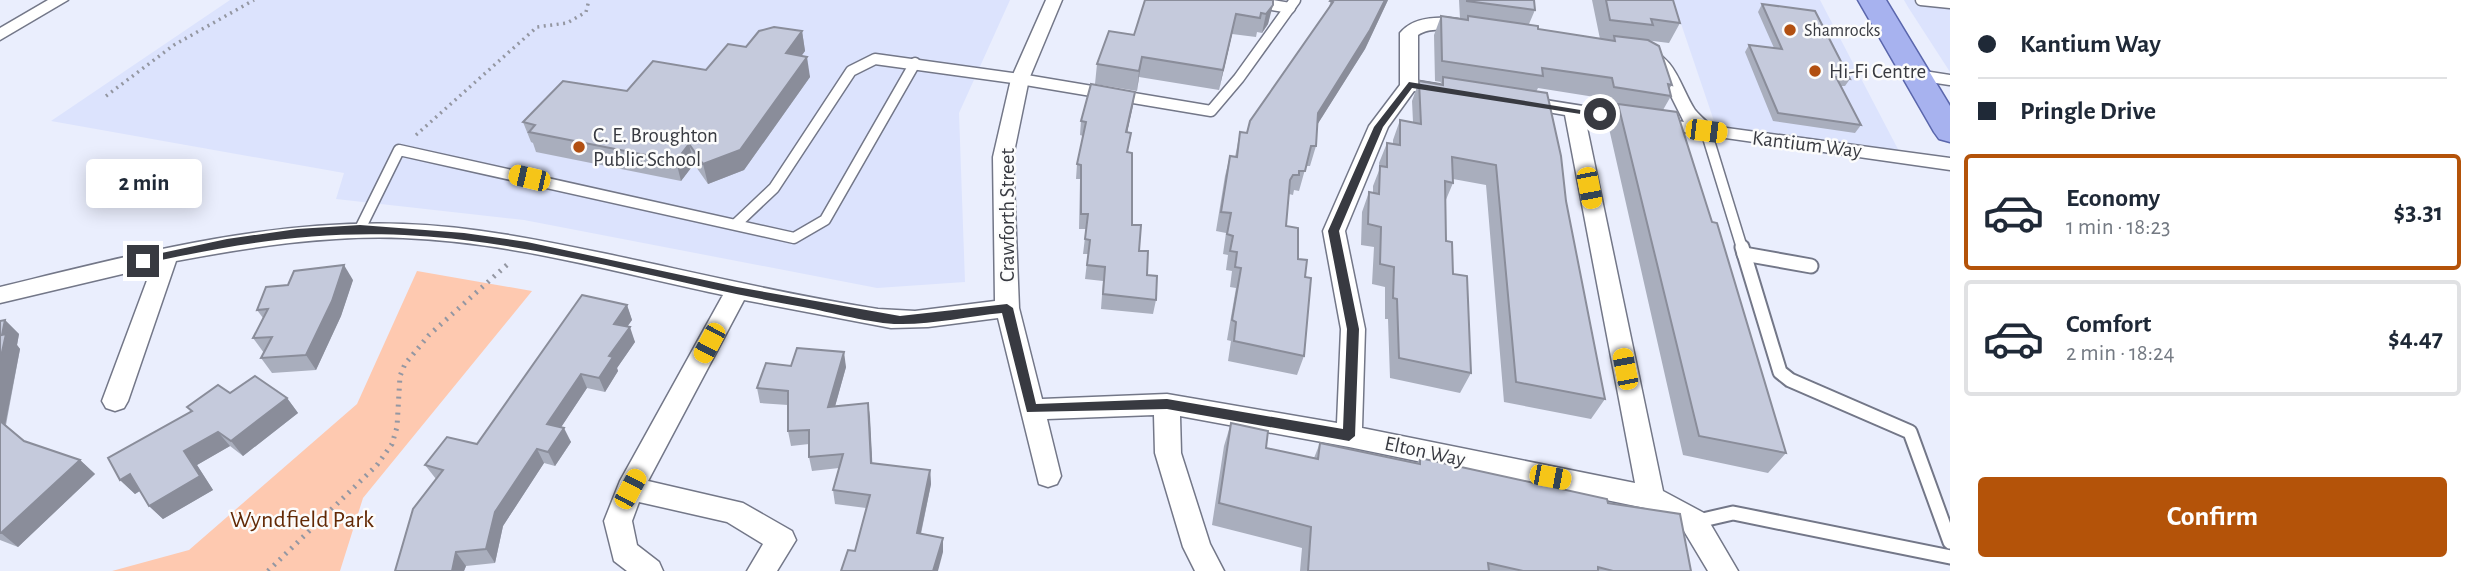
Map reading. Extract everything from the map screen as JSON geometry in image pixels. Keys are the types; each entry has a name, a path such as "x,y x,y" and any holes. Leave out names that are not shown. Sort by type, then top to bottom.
{"main road":[{"path":"1872,0 1950,132"}],"street":[{"path":"0,35 60,0"},
{"name":"Crawforth Street","path":"1048,476 1007,308 1003,157 1020,79 1054,0"},
{"path":"1349,436 1353,329 1334,231 1379,127 1409,85 1407,38 1416,27 1437,23 1492,31"},
{"path":"1629,50 1643,52 1664,64 1674,79 1687,113 1706,131"},
{"path":"1409,85 1464,94"},
{"name":"Kantium Way","path":"1505,100 1950,164"},
{"path":"1574,110 1651,498"},
{"path":"0,295 167,255 297,232 360,229 464,236 527,246 737,291 900,320 1007,308"},
{"path":"115,401 167,255"},
{"path":"649,571 624,552 618,522 630,489 737,291"},
{"path":"1167,404 1168,453 1197,547 1210,571"},
{"name":"Elton Way","path":"1031,409 1167,404 1349,436 1651,498 1694,522"},
{"path":"630,489 733,511 782,540 761,571"},
{"path":"1694,522 1724,571"}],"lane":[{"path":"1243,0 1293,4"},
{"path":"1921,0 1950,3"},
{"path":"736,224 774,188 850,71 875,59 1020,79 1211,111 1239,78 1293,4"},
{"path":"360,229 400,150 794,237 825,220 915,63"},
{"path":"1917,75 1950,80"},
{"path":"1706,131 1780,372 1790,380 1910,432 1950,542"},
{"path":"1744,254 1811,266"},
{"path":"1694,522 1733,513 1950,557"}],"path":[{"path":"107,96 174,45 254,0"},
{"path":"400,150 537,27 567,23 586,12 589,0"},
{"path":"268,571 362,481 392,444 397,427 400,376 415,348 527,246"}],"shaded area":[{"name":"C. E. Broughton Public School","path":"230,0 1010,0 959,113 965,282 877,288 524,220 336,199 344,173 51,121"},
{"path":"1673,0 1820,0 1901,155 1716,127"},
{"path":"1904,0 1950,0 1950,72 1908,7"}],"green space":[{"name":"Wyndfield Park","path":"417,271 532,291 363,498 340,571 112,571 189,550 357,404"}],"building":[{"path":"1145,0 1273,0 1273,5 1266,14 1261,13 1260,18 1236,14 1223,70 1142,57 1139,71 1097,64 1109,31 1134,35"},
{"path":"1331,0 1385,0 1370,30 1318,113 1316,146 1311,146 1305,171 1299,171 1299,175 1293,175 1290,180 1286,226 1298,228 1298,259 1307,260 1305,277 1311,278 1304,356 1234,341 1236,322 1232,320 1241,268 1235,267 1237,252 1230,251 1233,236 1227,234 1231,213 1221,212 1230,156 1237,157 1240,132 1247,133 1250,121 1333,2"},
{"path":"1534,0 1535,10 1467,1"},
{"path":"1606,0 1673,0 1680,23 1651,19 1653,25 1610,20"},
{"path":"1762,4 1815,11 1850,79 1836,77 1861,125 1778,113 1749,45 1782,49"},
{"path":"1441,16 1468,20 1468,16 1538,26 1538,29 1615,41 1614,36 1648,40 1659,46 1672,85 1668,84 1671,96 1614,87 1612,78 1542,68 1543,76 1442,61"},
{"path":"774,27 802,31 786,53 807,57 740,150 703,164 689,144 676,161 529,132 535,125 523,122 563,81 627,91 653,61 706,70 728,44 746,47 759,31"},
{"path":"1443,77 1547,93 1605,399 1516,382 1496,165 1452,157 1453,183 1445,181 1446,241 1452,242 1453,274 1467,276 1471,373 1399,358 1397,299 1393,298 1394,267 1380,264 1381,227 1368,224 1369,192 1379,194 1380,166 1387,167 1387,143 1400,145 1400,120 1421,124 1419,81 1443,85"},
{"path":"1091,84 1135,92 1126,132 1131,133 1127,152 1132,153 1132,225 1141,225 1139,251 1148,251 1147,275 1157,276 1156,300 1103,294 1105,267 1087,265 1090,240 1085,239 1088,214 1081,214 1081,165 1077,164 1086,122 1081,121"},
{"path":"1618,104 1677,112 1712,222 1717,223 1786,453 1699,436"},
{"path":"344,265 332,301 306,355 261,358 272,337 253,338 268,309 257,310 266,287 288,285 294,271"},
{"path":"582,295 627,305 614,324 630,327 609,356 613,357 599,378 581,374 547,424 564,428 548,452 537,449 495,512 486,549 456,552 452,571 395,571 413,509 443,470 425,465 447,437 477,444"},
{"path":"5,320 2,335 6,334 0,361 0,321"},
{"path":"797,348 844,352 828,407 868,403 871,463 930,470 917,533 943,538 933,571 841,571 848,550 855,551 870,495 833,490 843,454 809,457 809,430 788,431 788,391 757,388 766,363 791,366"},
{"path":"255,376 287,398 231,441 218,432 184,451 200,476 149,506 130,474 120,480 108,458 192,411 187,407 218,385 230,393"},
{"path":"0,421 24,441 80,460 1,533 0,533"},
{"path":"1231,423 1268,431 1266,448 1318,459 1320,443 1420,464 1420,458 1607,499 1608,503 1680,514 1691,571 1613,571 1598,567 1598,571 1523,571 1488,563 1489,571 1308,571 1311,527 1219,503"}],"place":[{"name":"Shamrocks","path":"1790,30"},
{"name":"Hi-Fi Centre","path":"1815,71"},
{"name":"C. E. Broughton Public School","path":"579,147"}],"route":[{"path":"143,261 227,242 297,232 360,229 410,231 527,246 737,291 900,320 1007,308 1031,409 1167,404 1349,436 1353,329 1334,231 1379,127 1409,85 1600,114"}]}
